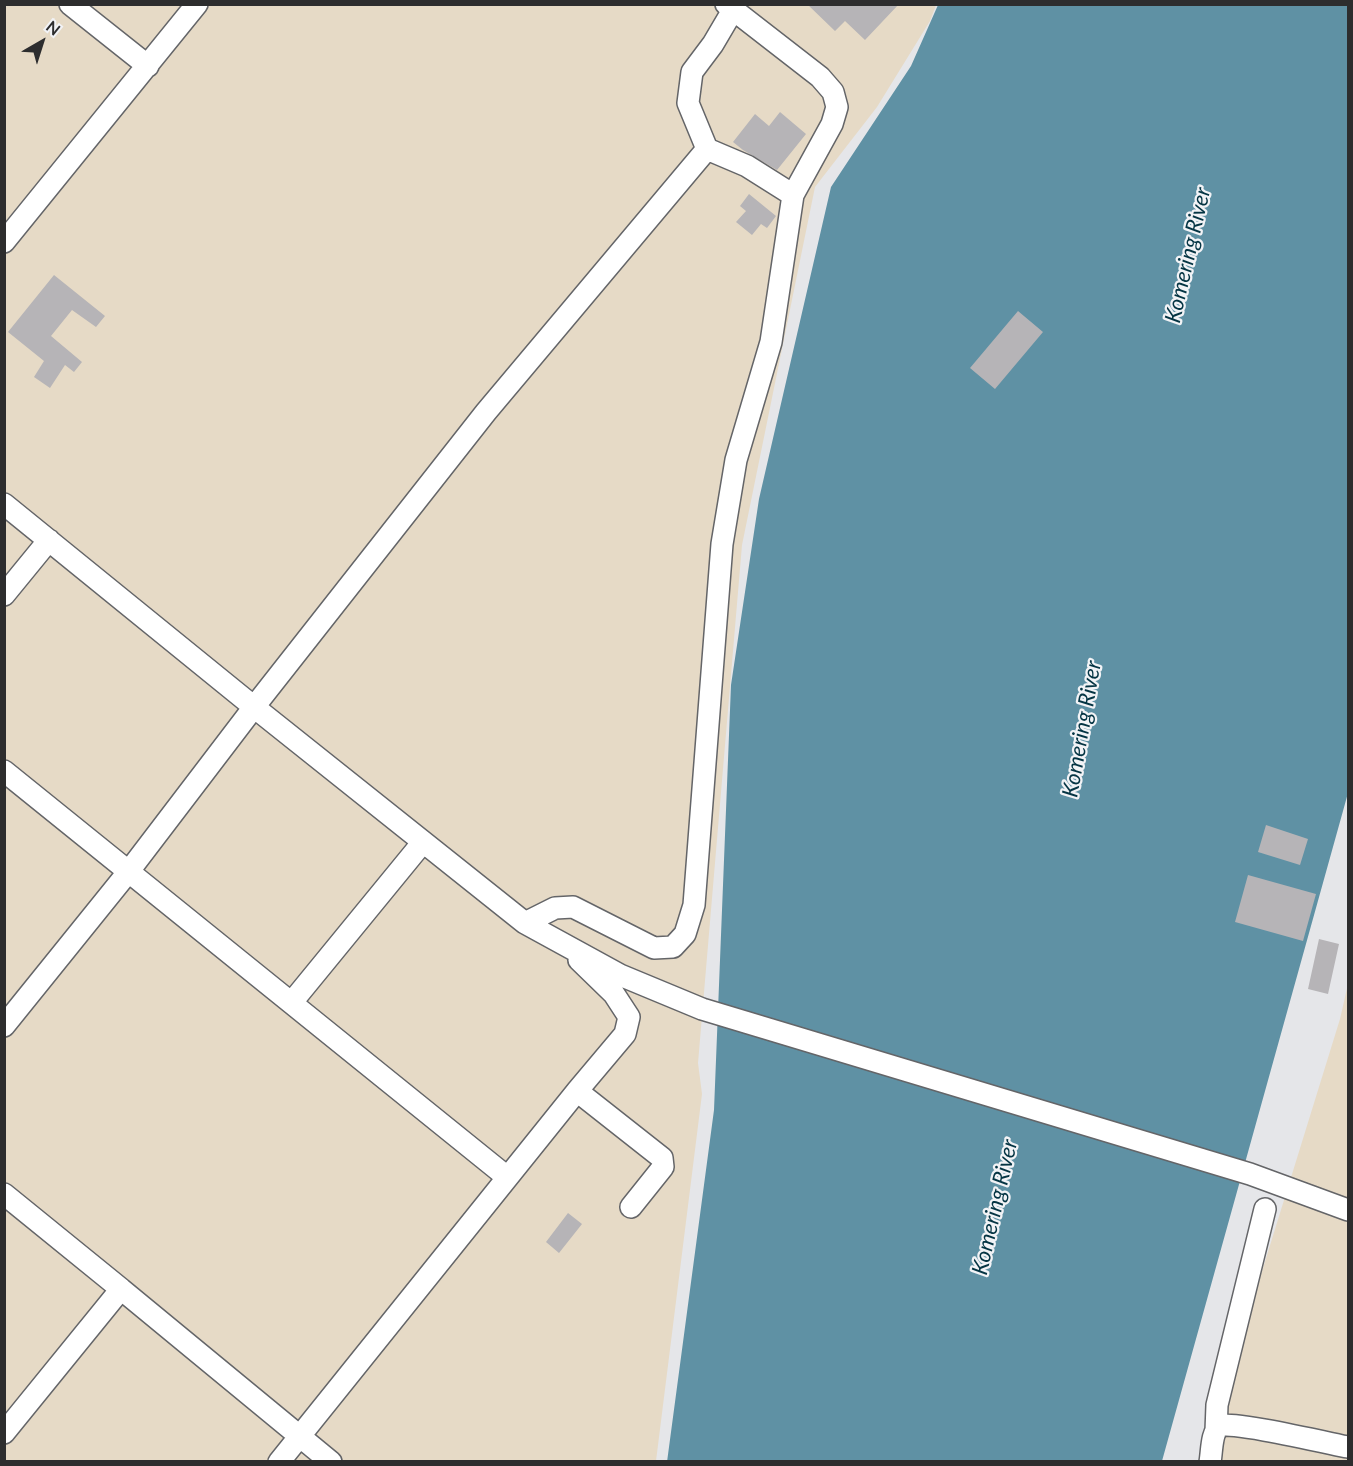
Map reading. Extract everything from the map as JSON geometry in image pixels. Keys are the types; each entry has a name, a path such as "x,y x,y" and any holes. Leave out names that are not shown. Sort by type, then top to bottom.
{"lane":[{"path":"70,4 147,66"},
{"path":"4,242 197,4"},
{"path":"525,923 555,908 573,907 654,948 673,948 685,934 694,905 722,544 736,460 771,342 793,195 832,124 837,107 833,92 820,77 729,7 713,44 692,72 688,103 707,149 747,166 793,195"},
{"path":"4,1026 129,871 254,707 486,412 707,149"},
{"path":"4,504 525,923 620,975 702,1009 1250,1174 1348,1210"},
{"path":"4,595 49,540"},
{"path":"4,771 507,1177"},
{"path":"292,1002 423,842"},
{"path":"279,1461 625,1034 629,1017 614,994 562,943"},
{"path":"577,1091 662,1158 663,1167 631,1207"},
{"path":"4,1194 331,1461"},
{"path":"1210,1461 1216,1431 1216,1405 1265,1209"},
{"path":"4,1433 121,1289"},
{"path":"1216,1431 1223,1424 1348,1447"}],"shaded area":[{"path":"5,5 936,5 930,21 877,107 815,187 742,545 698,1063 702,1094 656,1461 5,1462"},
{"path":"1348,984 1348,1461 1203,1462 1340,1019"}],"water":[{"name":"Komering River","path":"938,5 1348,5 1348,793 1162,1461 667,1462 714,1110 731,685 759,499 831,187 911,66"}],"building":[{"path":"807,4 899,4 865,40 845,21 835,31"},
{"path":"780,112 806,134 777,170 733,142 755,114 769,126"},
{"path":"749,194 776,216 767,228 761,224 752,235 736,222 746,211 740,206"},
{"path":"54,275 105,316 96,327 72,310 51,336 82,362 74,372 65,365 50,388 34,377 44,361 8,332"},
{"path":"1018,311 1043,332 995,389 970,368"},
{"path":"1266,825 1308,839 1300,865 1258,852"},
{"path":"1248,875 1316,894 1303,941 1235,922"},
{"path":"1319,939 1339,944 1328,994 1308,989"},
{"path":"568,1213 582,1224 559,1253 546,1242"}]}
